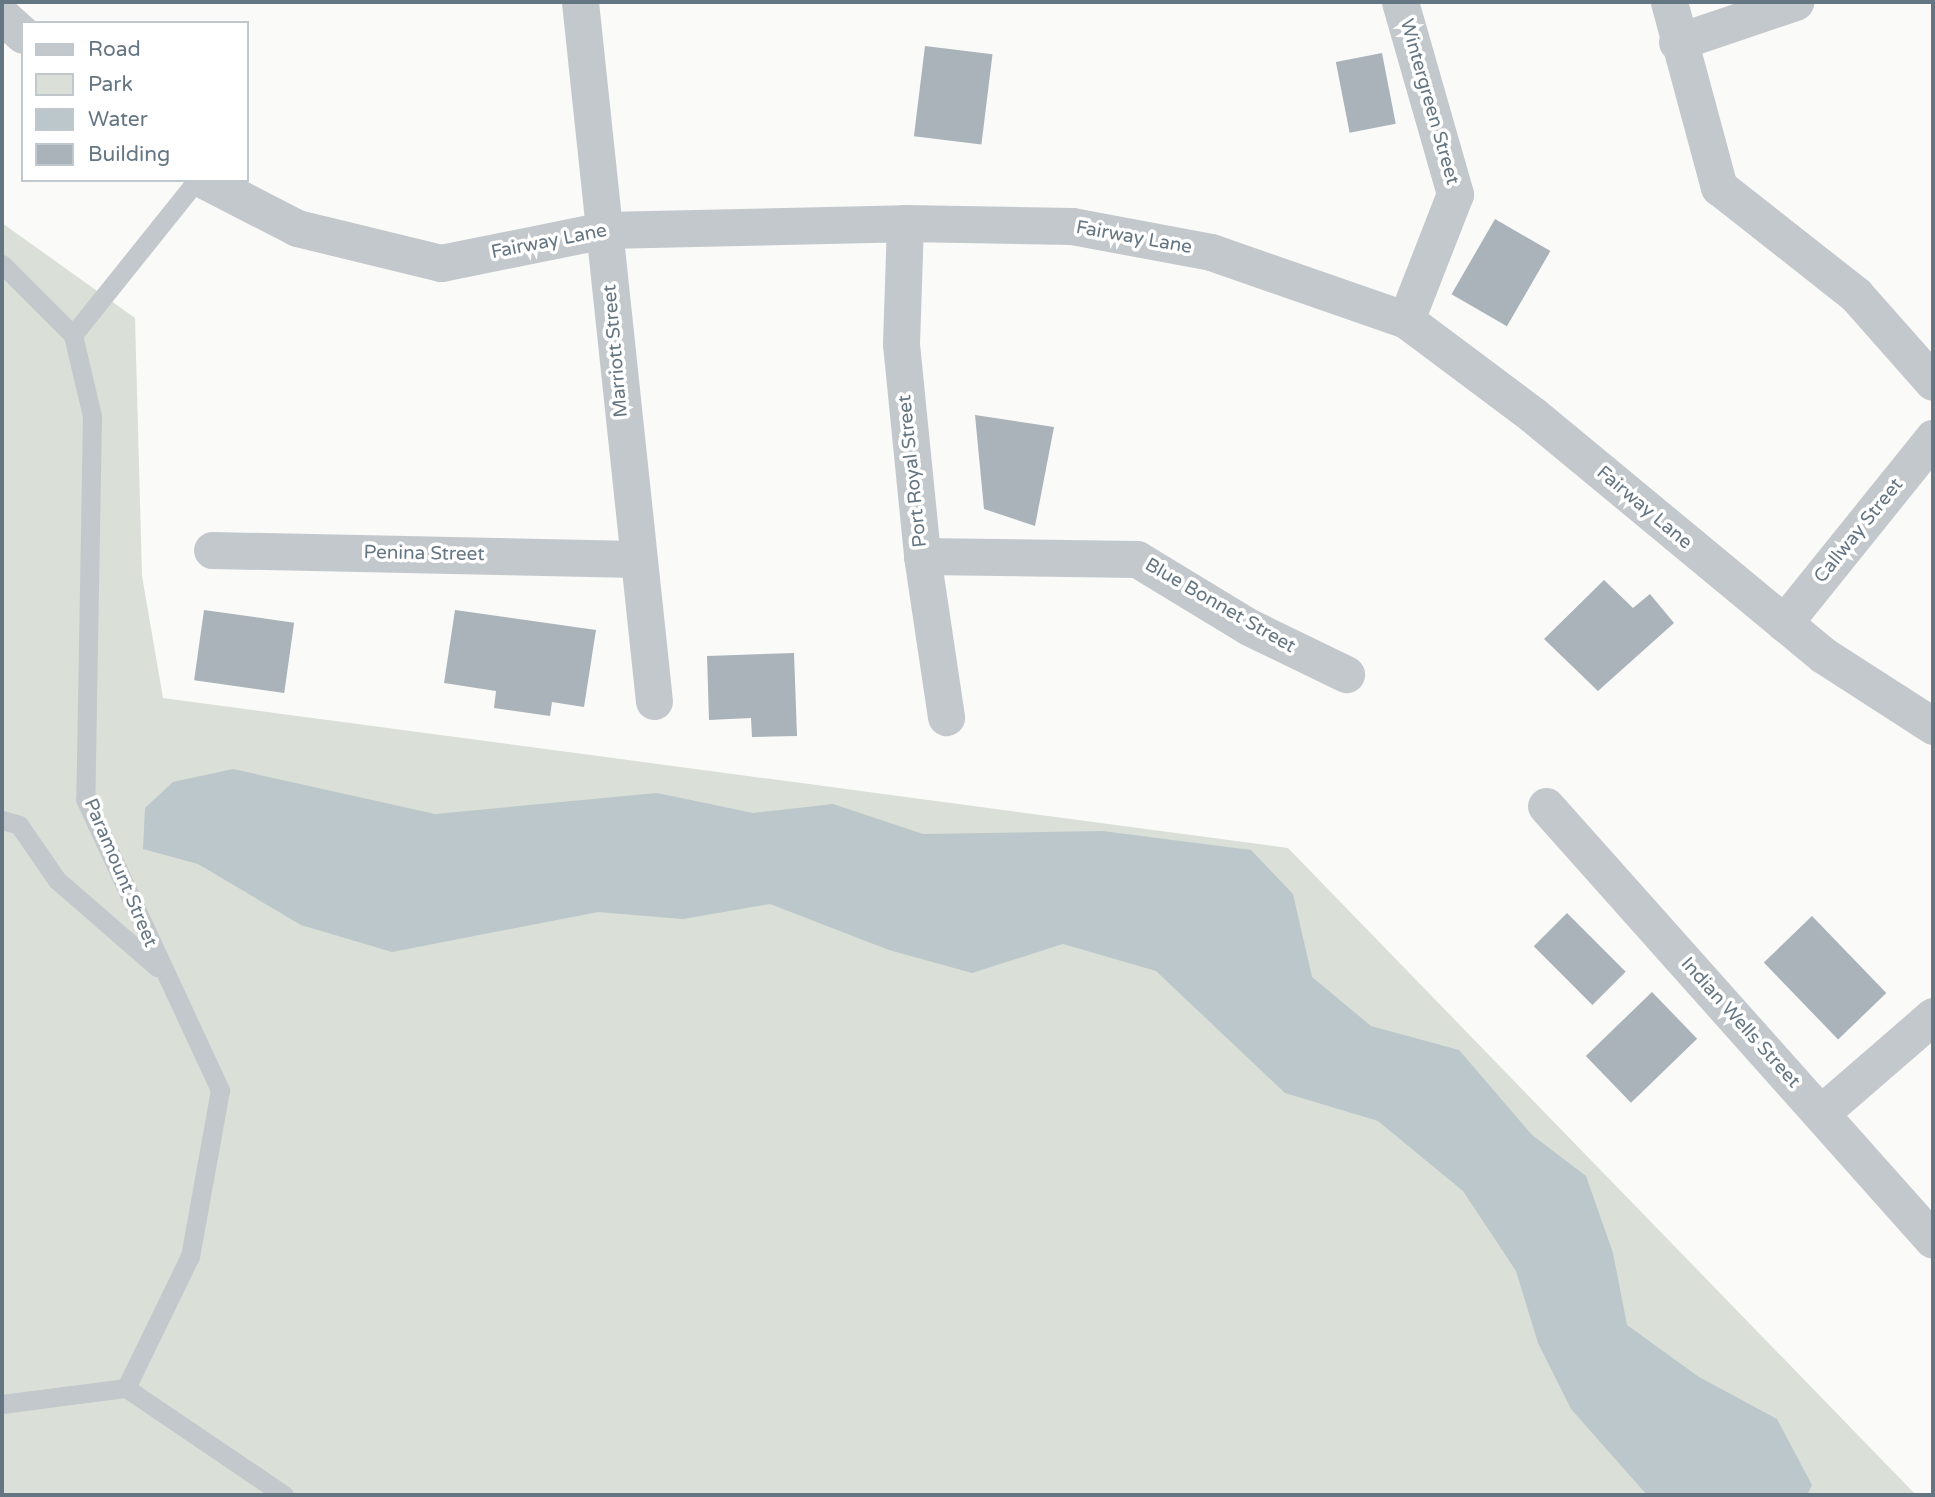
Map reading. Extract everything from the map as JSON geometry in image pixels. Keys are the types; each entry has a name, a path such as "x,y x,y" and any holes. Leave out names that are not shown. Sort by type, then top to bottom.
{"street":[{"name":"Marriott Street","path":"580,2 636,559 654,701"},
{"name":"Wintergreen Street","path":"1400,2 1455,194 1406,320"},
{"path":"1669,2 1677,42 1719,187 1856,295 1933,382"},
{"path":"1677,42 1795,2"},
{"path":"2,16 21,33"},
{"name":"Fairway Lane","path":"208,182 297,228 441,263 605,230 905,223 1072,226 1211,252 1406,320 1533,415 1784,623 1933,726"},
{"name":"Port Royal Street","path":"905,223 901,344 922,556 946,717"},
{"name":"Callway Street","path":"1784,623 1933,438"},
{"name":"Penina Street","path":"212,550 636,559"},
{"name":"Blue Bonnet Street","path":"922,556 1137,559 1249,626 1346,674"},
{"name":"Indian Wells Street","path":"1546,806 1933,1240"},
{"path":"1821,1113 1933,1016"}],"lane":[{"path":"2,264 73,335 195,182"},
{"name":"Paramount Street","path":"73,335 92,416 85,799 220,1090 190,1255 126,1388"},
{"path":"2,820 19,825 57,880 163,972"},
{"path":"2,1404 126,1388 284,1495"}],"green space":[{"path":"2,223 135,318 142,576 163,698 1288,848 1916,1495 2,1495"}],"water":[{"path":"233,769 435,814 657,793 753,813 833,804 923,834 1102,831 1251,850 1293,894 1312,977 1371,1026 1459,1050 1532,1135 1586,1176 1613,1253 1627,1325 1699,1377 1777,1419 1812,1485 1807,1495 1647,1495 1571,1409 1538,1343 1516,1271 1463,1191 1378,1121 1285,1093 1156,971 1063,944 972,973 889,950 770,904 683,919 598,912 392,952 301,925 198,864 143,849 145,808 173,782"}],"building":[{"path":"925,46 992,54 981,145 914,136"},
{"path":"1382,53 1396,124 1350,133 1336,62"},
{"path":"1495,219 1550,251 1507,326 1452,294"},
{"path":"975,415 1054,427 1035,526 984,509"},
{"path":"1604,580 1633,608 1650,594 1674,623 1598,691 1544,639"},
{"path":"204,610 294,623 284,693 194,680"},
{"path":"455,610 596,630 584,707 552,702 550,716 494,708 496,691 444,683"},
{"path":"794,653 797,736 752,737 751,718 709,720 707,656"},
{"path":"1567,913 1626,972 1592,1005 1534,946"},
{"path":"1812,916 1886,993 1838,1040 1764,963"},
{"path":"1652,992 1697,1039 1631,1103 1586,1056"}]}
